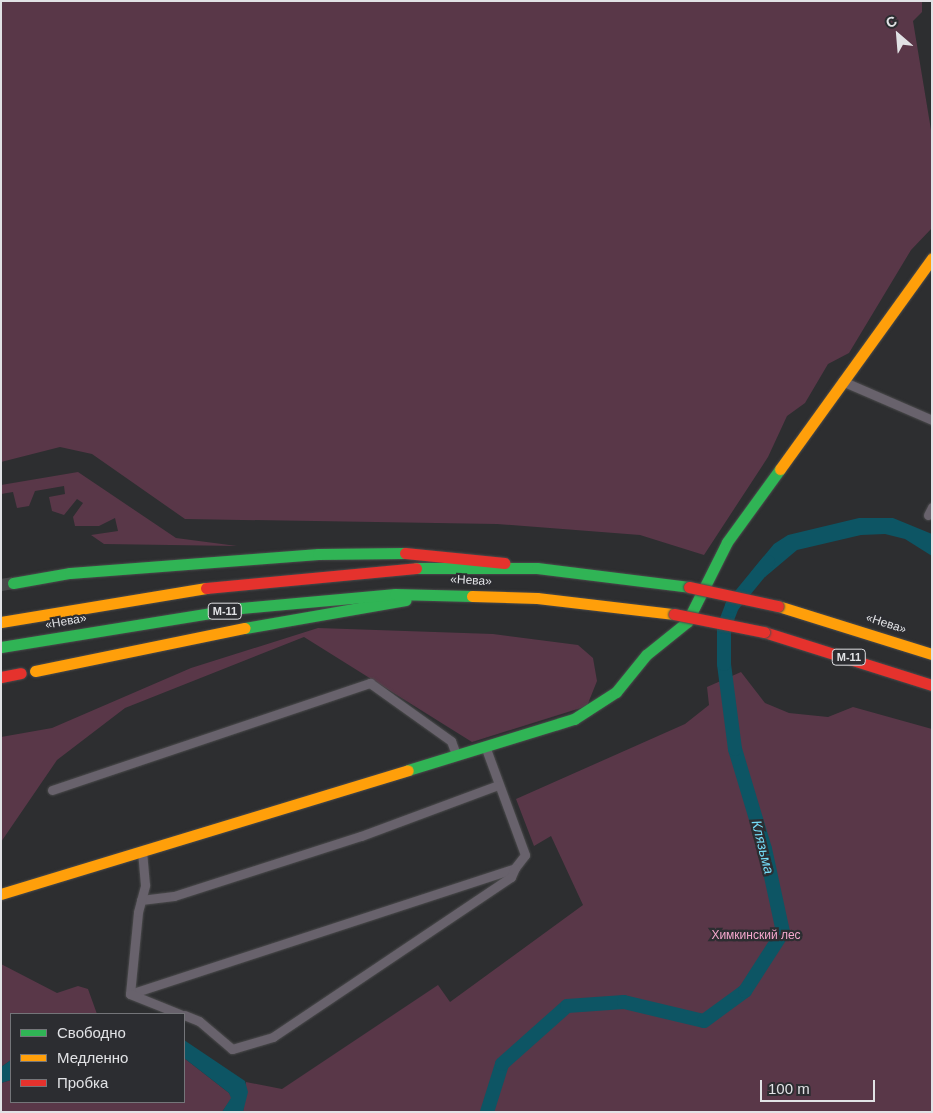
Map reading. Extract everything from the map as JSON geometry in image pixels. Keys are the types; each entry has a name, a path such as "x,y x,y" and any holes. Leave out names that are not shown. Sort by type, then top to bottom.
{"main road":[{"path":"1,894 142,853 456,754 574,719 596,707 616,692 646,655 676,634 708,586 727,542 932,258"},
{"name":"М-11","path":"13,583 70,573 318,554 439,555 537,568"},
{"name":"«Нева»","path":"1,622 326,572 537,568 689,586 778,606 932,654"},
{"name":"М-11","path":"35,671 331,610 450,594"},
{"name":"«Нева»","path":"1,647 296,602 450,594 605,604 674,614 764,632 932,685"},
{"path":"1,677 21,673"}],"street":[{"path":"842,381 932,420"},
{"path":"52,790 370,684 451,741 456,754"},
{"path":"185,1016 200,1021 232,1048 273,1037 512,877 515,868 525,855 485,746"},
{"path":"141,900 174,896 361,836 498,784"},
{"path":"130,994 141,900 145,884 142,853"},
{"path":"130,994 515,868"},
{"path":"130,994 177,1013"}],"green space":[{"path":"1,1 922,1 922,12 913,21 932,136 932,228 911,250 849,353 828,364 805,403 787,416 768,457 704,555 640,535 497,524 185,519 92,454 60,447 1,462"},
{"path":"78,472 176,538 237,546 104,544 91,535 118,531 115,518 99,526 75,526 73,517 83,503 77,499 64,515 52,511 49,497 65,494 64,486 35,491 29,506 17,508 13,492 1,494 1,485"},
{"path":"318,628 493,634 578,645 593,658 597,681 587,706 472,742 304,637 125,708 57,760 1,842 1,737 52,728 191,668"},
{"name":"Химкинский лес","path":"741,672 765,703 789,713 828,717 853,707 932,729 932,1112 243,1112 246,1082 282,1089 438,985 450,1002 583,905 551,836 534,846 516,799 685,724 709,705 707,687"},
{"path":"1,964 57,993 78,986 88,989 97,1013 10,1013 10,1061 1,1067"},
{"path":"185,1059 229,1093 232,1098 222,1112 1,1112 1,1083 10,1080 10,1103 185,1103"}],"water":[{"path":"859,518 893,518 932,534 932,556 905,539 885,534 861,535 797,550 765,577 751,572 774,544 788,535"},
{"path":"185,1041 245,1081 248,1092 243,1112 222,1112 231,1098 229,1093 185,1059"},
{"path":"10,1061 10,1080 1,1083 1,1067"}],"waterway":[{"name":"Клязьма","path":"487,1112 502,1064 567,1006 624,1002 704,1021 745,991 783,932 765,849 735,749 724,664 724,627 732,606 768,562"}],"tunnel":[{"path":"1,585 13,583"}],"traffic: fast":[{"path":"408,770 574,719 616,692 646,655 687,622 727,542 780,469"},
{"path":"13,583 70,573 318,554 405,553"},
{"path":"416,568 537,568 689,587"},
{"path":"1,647 241,608 395,594 472,596"},
{"path":"245,628 406,600"}],"traffic: slow":[{"path":"780,469 932,258"},
{"path":"1,622 206,588"},
{"path":"472,596 537,598 674,614"},
{"path":"778,606 932,654"},
{"path":"35,671 245,628"},
{"path":"1,894 408,770"}],"traffic: jam":[{"path":"405,553 505,563"},
{"path":"206,588 416,568"},
{"path":"689,587 778,606"},
{"path":"674,614 764,632"},
{"path":"764,632 932,685"},
{"path":"1,677 21,673"}]}
